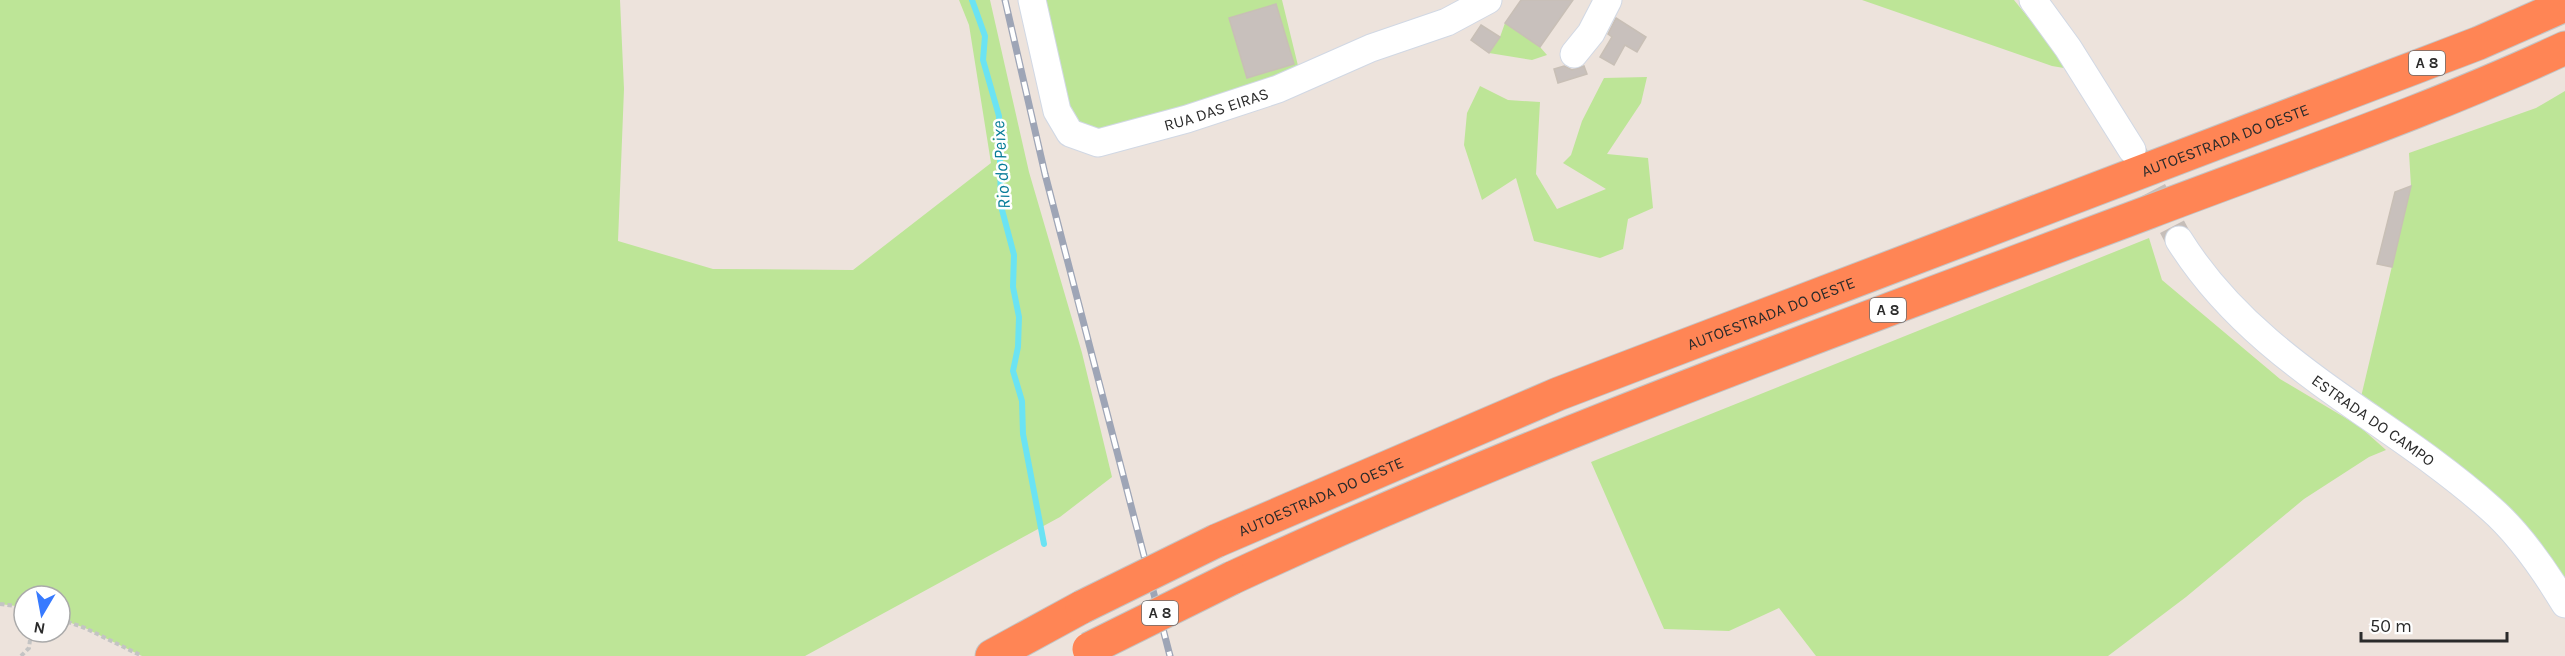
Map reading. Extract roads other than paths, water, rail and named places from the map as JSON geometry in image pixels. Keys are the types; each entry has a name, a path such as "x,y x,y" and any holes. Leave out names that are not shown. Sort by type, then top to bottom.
{"highway":[{"name":"AUTOESTRADA DO OESTE","path":"992,656 1082,607 1216,541 1558,394 2479,43 2565,5"},
{"name":"A 8","path":"1082,652 1339,528 1566,435 2350,136 2565,48"}],"street":[{"name":"RUA DAS EIRAS","path":"1032,0 1057,111 1070,133 1098,143 1187,119 1278,89 1371,48 1447,22 1488,0"},
{"path":"1574,54 1591,33 1608,0"},
{"path":"2033,0 2074,57 2132,150"},
{"name":"ESTRADA DO CAMPO","path":"2179,240 2201,274 2226,302 2277,351 2492,509 2539,566 2565,604"}],"waterway":[{"name":"Rio do Peixe","path":"972,0 985,36 983,60 999,116 1001,206 1014,255 1013,287 1019,317 1018,347 1013,371 1022,401 1023,434 1044,544"}],"tunnel":[{"path":"2134,154 2179,240"}],"railway":[{"path":"1005,0 1045,174 1170,656"}]}
